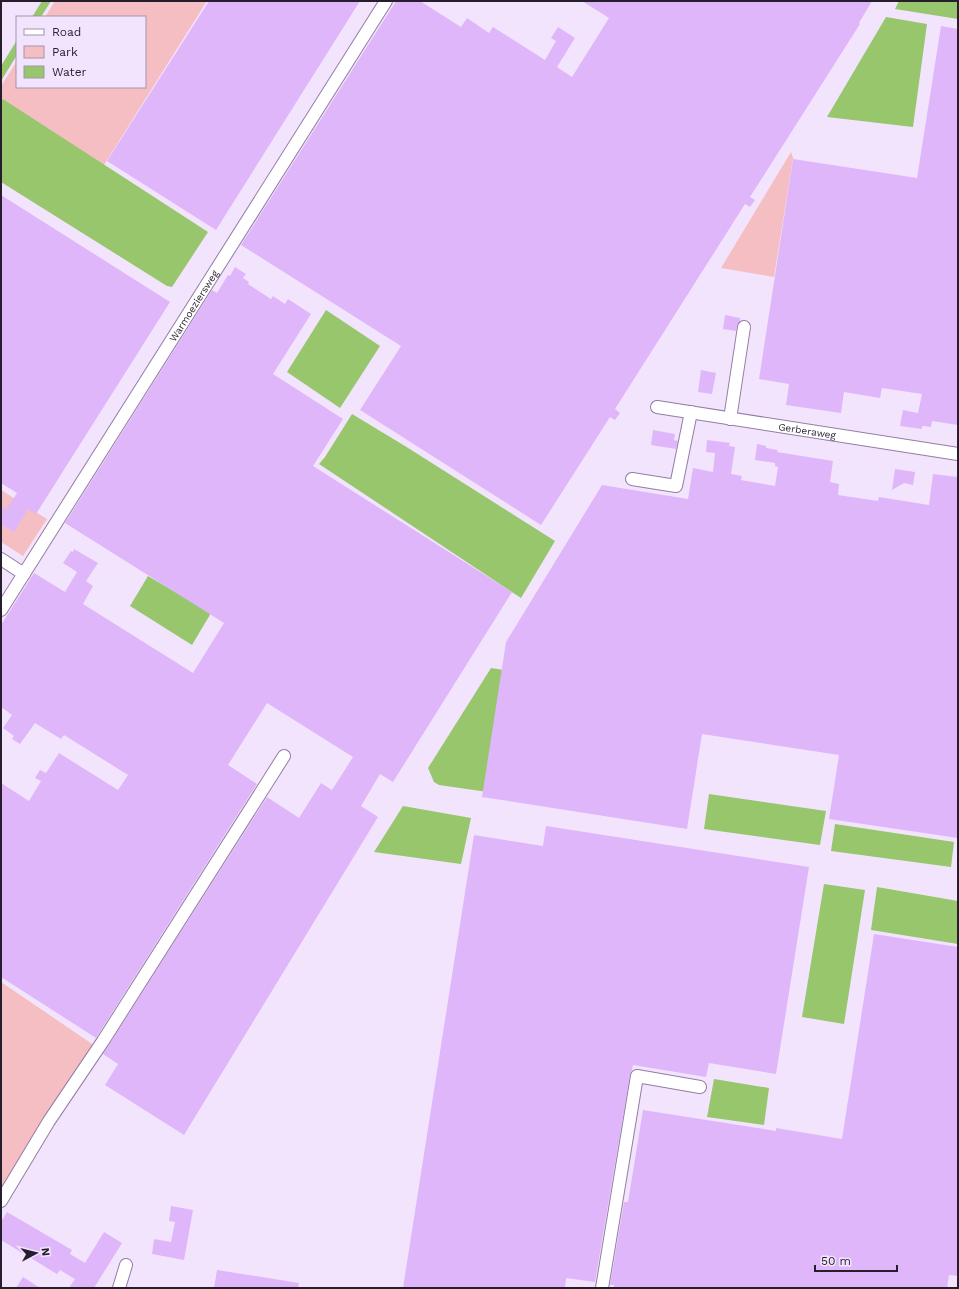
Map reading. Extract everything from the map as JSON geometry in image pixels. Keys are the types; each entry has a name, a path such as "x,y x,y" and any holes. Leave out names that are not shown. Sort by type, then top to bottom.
{"street":[{"name":"Warmoeziersweg","path":"1,610 386,1"},
{"path":"730,419 744,327"},
{"name":"Gerberaweg","path":"657,407 958,454"},
{"path":"632,479 676,486 691,412"},
{"path":"1,559 24,574"},
{"path":"1,1201 49,1121 103,1041 284,756"},
{"path":"602,1288 637,1076 700,1087"},
{"path":"119,1288 126,1265"}],"green space":[{"path":"55,1 207,1 104,165 3,99 1,101 1,86 16,63 16,88 146,88 146,16 46,16"},
{"path":"791,152 793,158 774,277 721,268"},
{"path":"1,490 47,519 23,556 1,542"},
{"path":"1,982 98,1048 1,1202"}],"water":[{"path":"42,1 51,1 42,16 33,16"},
{"path":"899,1 958,1 958,19 895,9"},
{"path":"886,17 927,24 913,127 827,117"},
{"path":"16,42 16,57 1,81 1,66"},
{"path":"3,99 208,232 172,287 167,286 1,182 1,101"},
{"path":"326,310 380,346 340,408 287,372"},
{"path":"352,414 555,541 521,598 319,464"},
{"path":"148,576 211,613 192,645 130,606"},
{"path":"491,668 542,676 522,797 439,785 434,782 428,768"},
{"path":"709,794 826,811 820,845 704,829"},
{"path":"403,806 471,818 461,864 374,852"},
{"path":"835,824 954,842 951,867 831,851"},
{"path":"824,884 865,890 844,1024 802,1017"},
{"path":"877,887 958,901 958,944 871,930"},
{"path":"714,1079 769,1088 764,1125 707,1117"}],"building":[{"path":"209,1 360,1 216,230 107,161"},
{"path":"396,1 420,1 461,27 467,18 489,33 493,27 545,60 556,41 551,38 558,27 575,38 557,67 572,77 609,18 582,1 872,1 859,23 860,24 750,197 755,200 750,207 745,204 615,409 620,413 615,420 610,417 541,525 360,410 401,346 241,245"},
{"path":"941,26 958,29 958,425 932,421 931,427 922,426 922,429 900,426 903,410 918,413 922,394 882,388 880,398 844,392 841,413 786,405 789,384 759,379 793,159 917,178"},
{"path":"1,195 170,302 36,514 28,509 14,532 1,524 1,507 6,510 17,493 1,483"},
{"path":"235,267 246,274 243,278 249,282 248,284 271,299 273,296 285,304 288,299 311,314 273,374 343,419 313,466 512,592 393,782 380,774 361,806 378,817 184,1135 105,1085 118,1064 103,1054 267,797 299,818 321,783 332,790 353,757 267,703 228,765 257,784 96,1038 1,977 1,783 29,801 41,781 35,778 40,770 46,773 59,753 118,790 128,775 64,735 61,739 35,723 20,744 12,739 14,736 3,728 12,715 1,707 1,625 34,573 65,592 77,572 63,563 74,549 98,563 86,581 93,586 83,604 193,673 224,623 65,523 212,290 217,293 228,275 230,276"},
{"path":"725,315 740,318 736,331 723,329"},
{"path":"701,370 716,373 712,394 698,392"},
{"path":"653,430 675,434 674,440 678,441 676,449 651,445"},
{"path":"707,440 730,443 729,446 735,447 731,474 742,476 741,480 775,486 778,467 775,466 775,463 755,460 757,444 766,446 766,448 778,450 777,452 833,461 830,482 839,484 838,495 878,501 879,497 929,505 933,474 958,477 958,838 829,819 839,755 702,734 687,829 482,797 506,642 602,485 688,499 693,468 713,472 715,453 706,452"},
{"path":"895,469 915,472 913,485 904,483 892,490"},
{"path":"546,826 809,867 776,1074 709,1063 706,1077 633,1065 630,1075 595,1282 566,1278 565,1288 403,1288 474,835 543,846"},
{"path":"874,934 958,947 958,1276 949,1275 947,1288 614,1288 614,1285 610,1285 624,1202 628,1202 643,1110 776,1131 776,1128 842,1139"},
{"path":"171,1206 193,1210 184,1260 152,1254 154,1239 171,1242 175,1222 169,1221"},
{"path":"7,1212 72,1250 70,1254 85,1263 104,1232 122,1243 94,1288 69,1288 75,1279 60,1270 57,1274 1,1240 1,1222"},
{"path":"217,1270 299,1283 298,1288 214,1288"},
{"path":"23,1277 40,1288 16,1288"}]}
